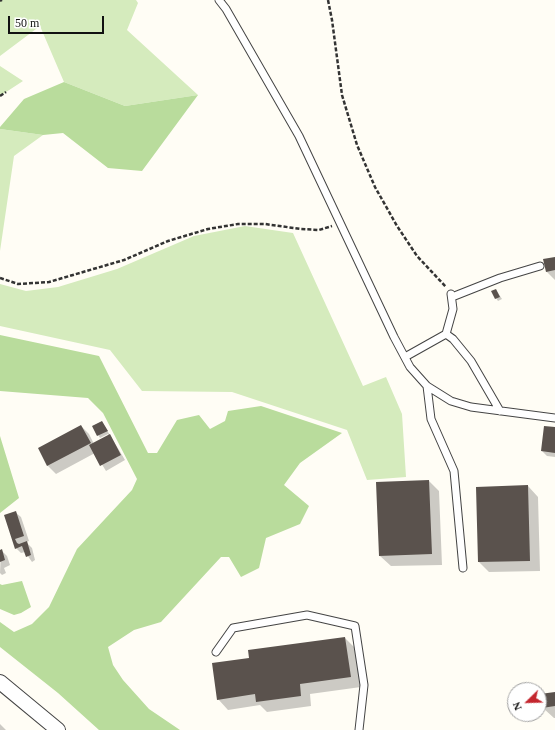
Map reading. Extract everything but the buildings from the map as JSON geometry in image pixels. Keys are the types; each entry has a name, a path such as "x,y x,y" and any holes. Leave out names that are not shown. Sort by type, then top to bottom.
{"street":[{"path":"0,682 58,730"}],"lane":[{"path":"219,0 226,9 299,136 410,367 427,386 451,401 472,406 555,418"},
{"path":"405,357 446,334 453,309 452,295 540,266"},
{"path":"446,334 454,338 471,361 500,410"},
{"path":"427,386 431,418 454,471 463,568"},
{"path":"216,652 233,628 307,615 355,626 364,685 359,730"}],"path":[{"path":"328,0 342,95 357,144 372,180 397,226 417,256 452,295"},
{"path":"0,96 6,92"},
{"path":"0,278 18,284 49,282 118,262 168,241 208,228 238,224 264,224 319,230 340,223"}],"green space":[{"path":"0,0 136,0 138,3 127,30 198,95 125,106 64,82 40,26 0,56"},
{"path":"0,66 23,81 0,96"},
{"path":"64,82 125,106 198,95 142,171 108,168 63,133 43,135 0,129 0,127 24,99"},
{"path":"0,129 43,135 14,156 0,251"},
{"path":"245,226 293,233 363,386 386,377 402,414 406,477 367,480 347,430 232,392 142,391 110,350 0,326 0,284 26,291 58,287 117,269 194,236"},
{"path":"0,335 99,356 148,453 157,453 177,420 199,415 210,429 225,421 228,411 261,406 342,433 300,463 284,485 309,506 300,524 266,538 259,568 241,577 229,557 221,557 161,622 134,630 108,647 113,665 123,680 149,709 180,730 99,730 58,693 0,647 0,622 14,632 32,624 49,607 77,549 132,490 137,479 103,413 88,398 0,391"},
{"path":"0,436 19,498 0,513"},
{"path":"22,581 31,607 14,615 0,609 0,584 2,585"}]}
